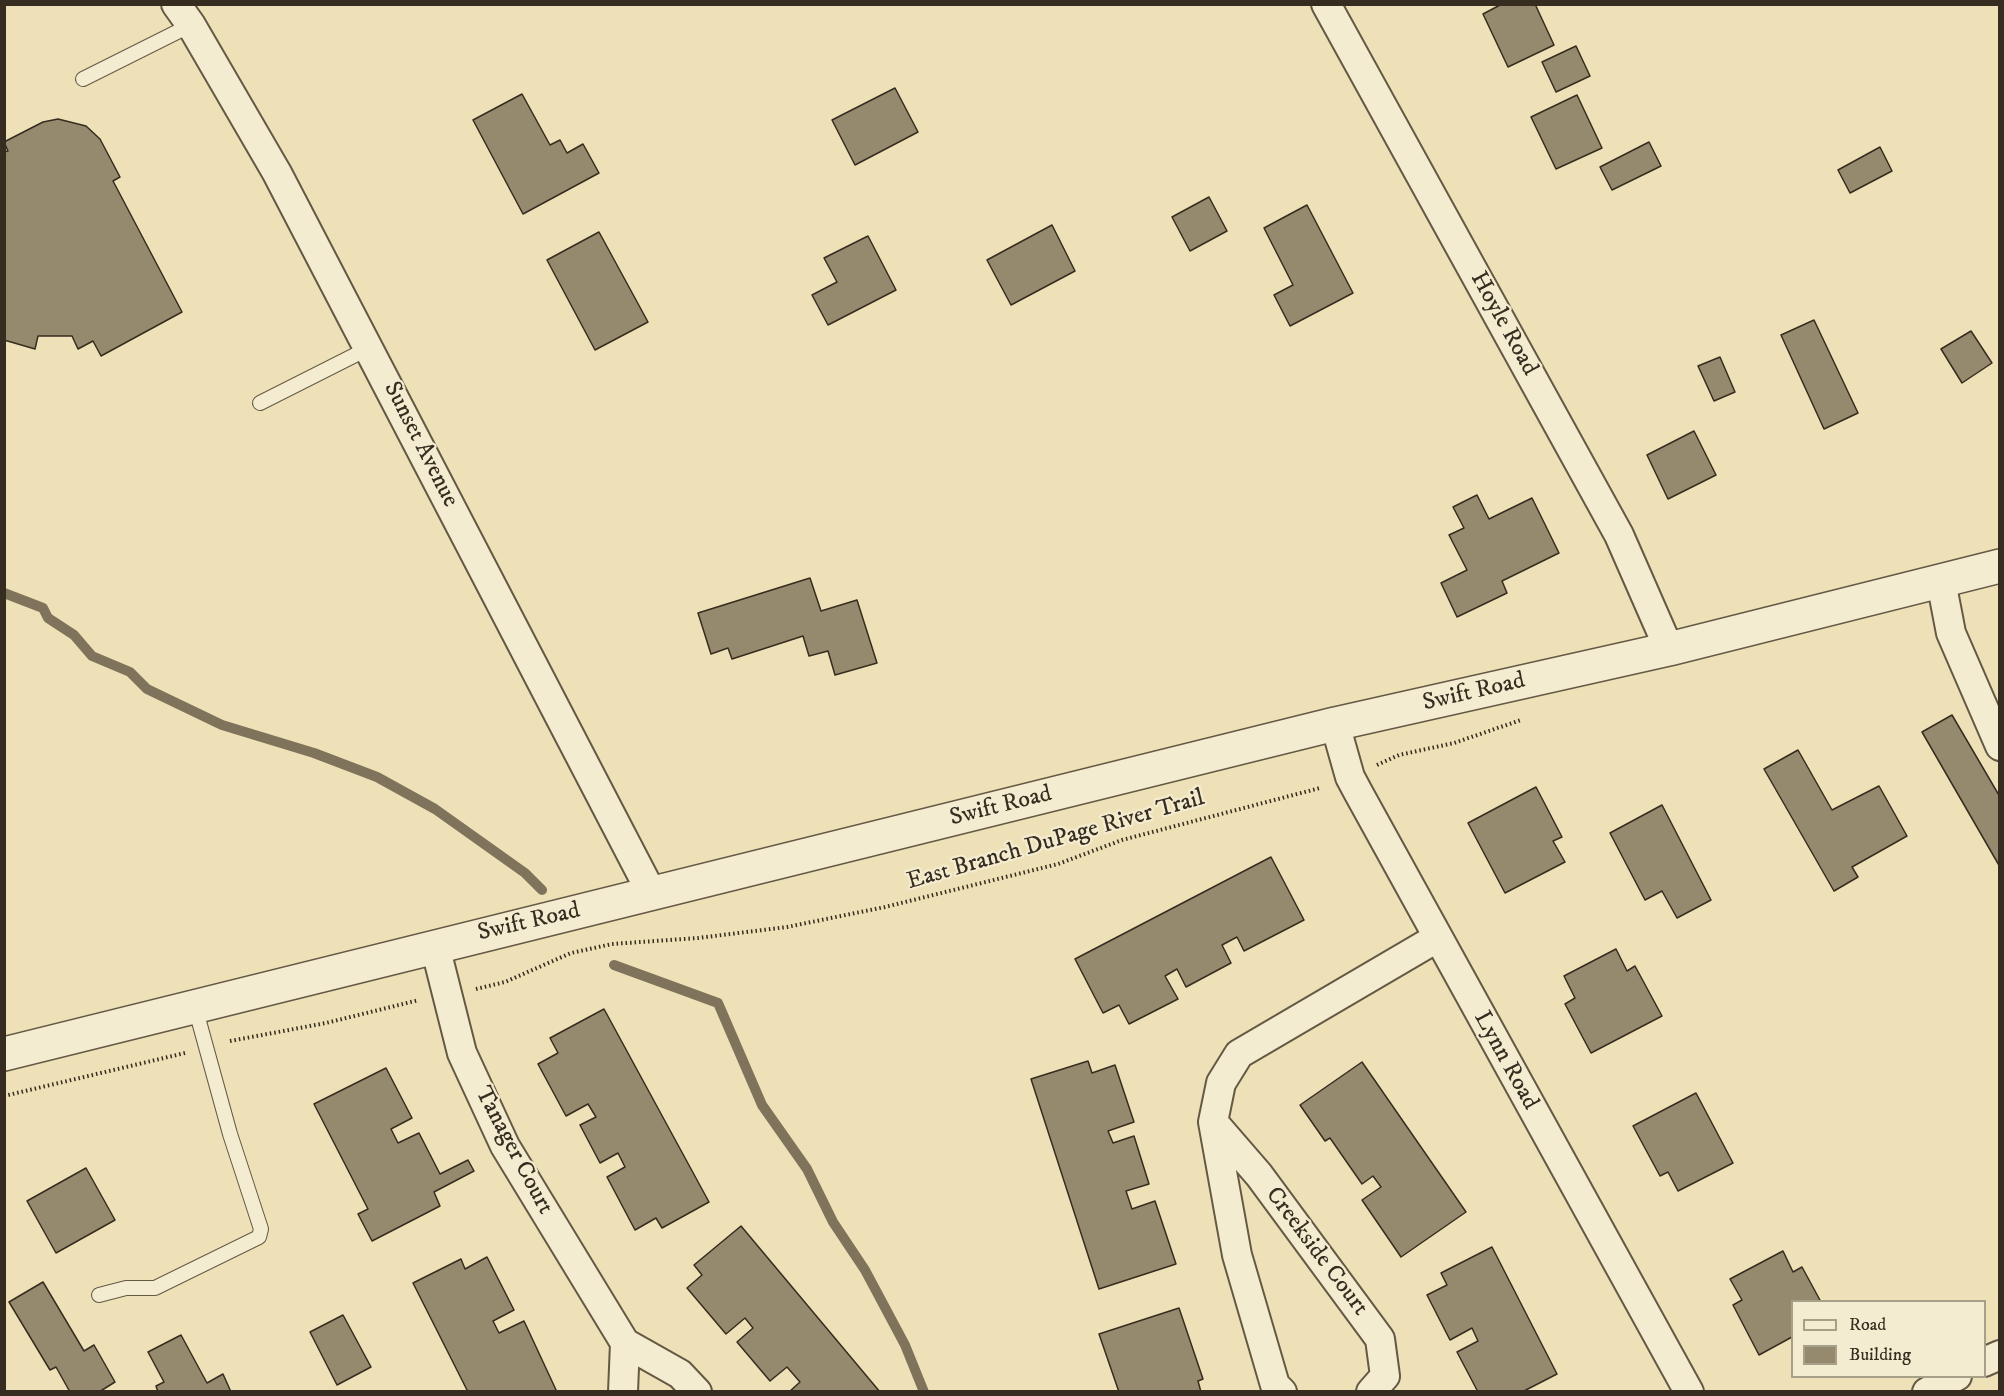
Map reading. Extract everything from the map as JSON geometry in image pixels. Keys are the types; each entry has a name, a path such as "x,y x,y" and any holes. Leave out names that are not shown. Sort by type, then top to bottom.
{"street":[{"name":"Hoyle Road","path":"1326,4 1618,535 1669,650"},
{"name":"Sunset Avenue","path":"183,15 277,173 652,894"},
{"name":"Swift Road","path":"4,1054 194,1005 1335,724 1669,650 2000,566"},
{"path":"1941,581 1951,633 2000,746"},
{"name":"Lynn Road","path":"1335,724 1350,777 1689,1392"},
{"name":"Creekside Court","path":"1282,1392 1275,1385 1237,1255 1213,1122 1221,1083 1239,1054 1437,938"},
{"name":"Tanager Court","path":"435,946 462,1053 505,1146 625,1343 680,1374 697,1392"},
{"name":"Creekside Court","path":"1213,1122 1258,1176 1380,1339 1385,1376 1371,1392"},
{"path":"623,1392 625,1343"},
{"path":"1986,1361 2000,1355"},
{"path":"1927,1392 1955,1378"}],"lane":[{"path":"84,79 183,15"},
{"path":"260,403 369,348"},
{"path":"99,1295 126,1288 155,1288 260,1237 261,1229 230,1134 194,1005"}],"path":[{"path":"1368,770 1399,754 1454,742 1527,718"},
{"name":"East Branch DuPage River Trail","path":"473,989 505,982 571,954 612,944 787,927 885,907 1058,864 1122,840 1332,785"},
{"path":"227,1042 326,1023 427,998"},
{"path":"4,1096 195,1050"}],"building":[{"path":"1502,4 1535,4 1554,45 1508,67 1483,14"},
{"path":"1576,46 1590,76 1556,92 1542,62"},
{"path":"895,88 918,132 855,165 832,120"},
{"path":"522,94 550,145 560,140 567,153 583,144 599,173 523,214 473,120"},
{"path":"1577,95 1602,148 1556,169 1531,117"},
{"path":"58,119 86,126 100,139 120,177 113,181 182,312 101,356 93,341 78,349 72,336 38,336 35,349 4,340 4,152 8,151 4,142 43,122"},
{"path":"1649,142 1661,166 1612,190 1600,167"},
{"path":"1880,147 1892,171 1850,193 1838,170"},
{"path":"1209,197 1227,231 1190,251 1172,217"},
{"path":"1307,205 1353,293 1290,326 1274,295 1293,285 1264,228"},
{"path":"1052,225 1075,271 1011,305 987,260"},
{"path":"599,232 648,322 595,350 547,260"},
{"path":"868,236 896,290 828,325 812,295 837,282 824,258"},
{"path":"1814,320 1858,413 1824,429 1781,335"},
{"path":"1971,331 1992,363 1962,383 1941,349"},
{"path":"1720,357 1735,392 1714,401 1698,366"},
{"path":"1694,431 1716,475 1668,499 1647,455"},
{"path":"1477,495 1489,519 1532,498 1559,553 1502,581 1507,593 1457,617 1441,583 1467,570 1449,535 1464,528 1453,507"},
{"path":"810,578 821,611 857,600 877,663 835,675 828,651 809,656 803,636 732,659 728,648 711,654 698,613"},
{"path":"1952,715 2000,797 2000,867 1922,732"},
{"path":"1798,750 1832,810 1879,786 1907,836 1852,867 1858,877 1834,891 1764,769"},
{"path":"1536,787 1562,837 1553,841 1565,862 1505,893 1468,823"},
{"path":"1662,805 1711,900 1677,918 1662,891 1645,900 1610,833"},
{"path":"1271,857 1304,920 1244,951 1237,937 1222,945 1231,963 1186,987 1177,969 1165,976 1178,999 1129,1024 1119,1005 1103,1013 1075,959"},
{"path":"1616,949 1627,971 1635,966 1662,1016 1591,1053 1565,1004 1575,998 1564,976"},
{"path":"604,1009 709,1202 662,1228 656,1218 635,1230 607,1177 625,1167 618,1153 600,1163 580,1125 596,1117 588,1104 566,1116 538,1064 558,1053 550,1038"},
{"path":"1088,1061 1092,1073 1115,1065 1134,1122 1108,1131 1113,1143 1134,1136 1149,1184 1126,1191 1132,1209 1155,1201 1176,1264 1099,1289 1031,1079"},
{"path":"1362,1062 1466,1212 1401,1257 1362,1200 1381,1187 1373,1176 1362,1184 1330,1138 1325,1141 1300,1105"},
{"path":"386,1068 412,1118 391,1129 398,1143 419,1133 440,1174 468,1160 474,1171 434,1192 440,1206 372,1241 358,1214 368,1209 314,1104"},
{"path":"1696,1093 1733,1163 1678,1191 1668,1172 1660,1176 1633,1126"},
{"path":"86,1168 115,1220 56,1253 27,1201"},
{"path":"741,1226 880,1392 789,1392 800,1382 787,1367 770,1381 737,1342 753,1328 745,1318 726,1334 687,1288 702,1275 694,1265"},
{"path":"1492,1247 1557,1374 1522,1392 1478,1392 1457,1352 1478,1341 1472,1328 1450,1340 1427,1295 1447,1285 1441,1273"},
{"path":"1783,1251 1793,1272 1802,1267 1820,1300 1791,1300 1791,1338 1759,1355 1733,1305 1742,1300 1730,1279"},
{"path":"487,1257 514,1310 493,1321 499,1333 524,1321 557,1392 468,1392 413,1283 461,1259 465,1269"},
{"path":"43,1282 84,1351 94,1345 115,1382 99,1392 70,1392 56,1367 50,1370 9,1302"},
{"path":"1179,1308 1203,1379 1198,1381 1201,1392 1119,1392 1099,1334"},
{"path":"343,1315 371,1367 337,1385 310,1332"},
{"path":"181,1335 207,1383 223,1374 231,1392 158,1392 156,1386 164,1382 148,1352"}],"waterway":[{"path":"4,593 43,608 48,618 74,635 92,656 130,672 147,689 222,725 314,753 377,777 435,809 525,873 542,890"},
{"path":"614,965 718,1003 762,1105 807,1169 833,1222 865,1270 905,1345 924,1392"}]}
